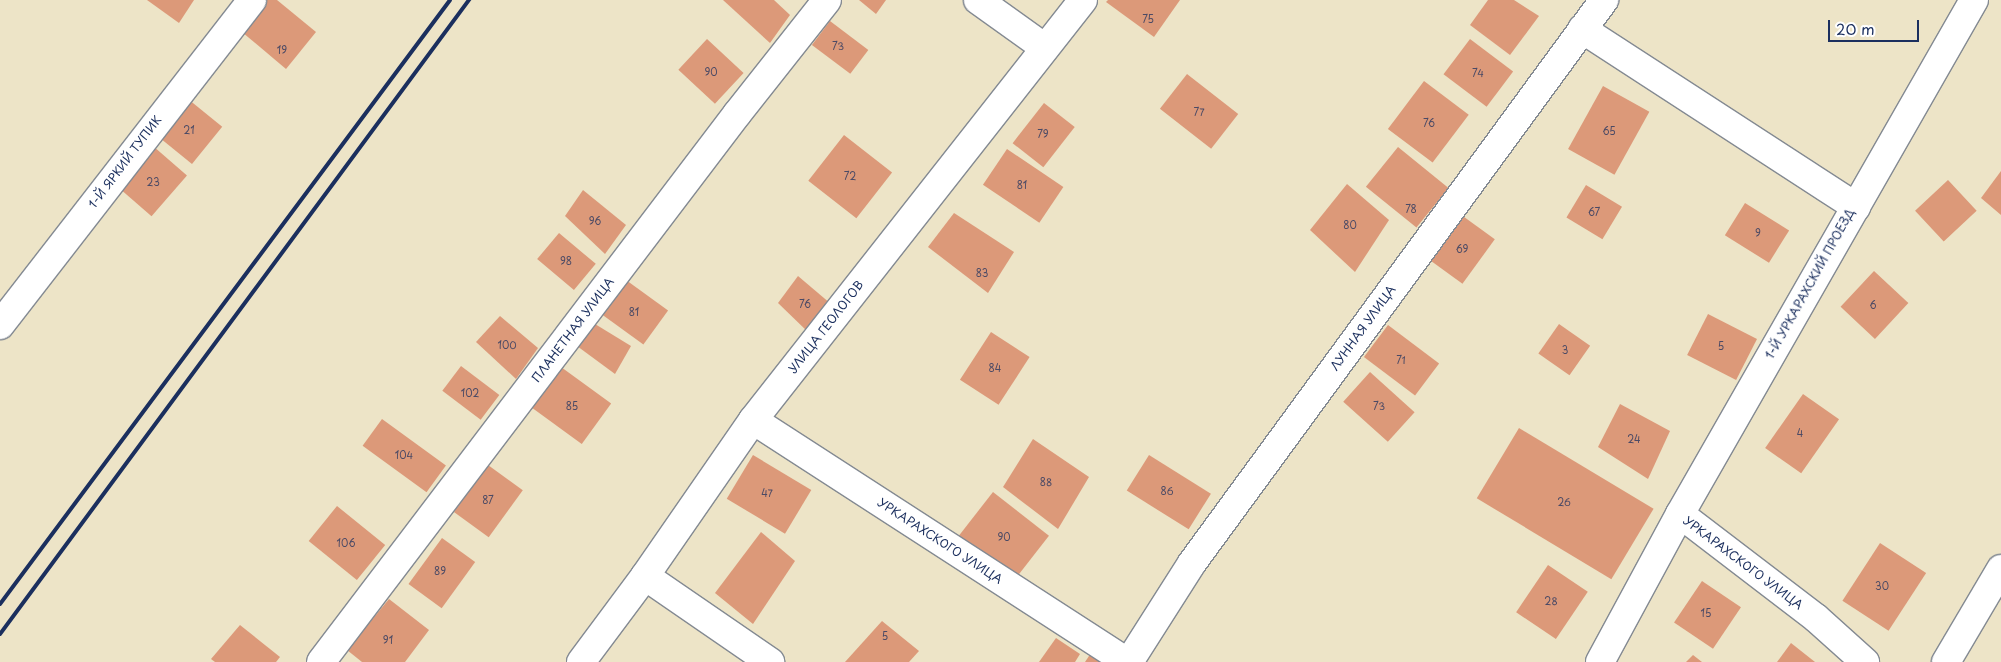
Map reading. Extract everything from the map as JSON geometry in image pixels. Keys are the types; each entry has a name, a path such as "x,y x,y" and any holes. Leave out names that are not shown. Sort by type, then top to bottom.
{"street":[{"name":"1-Й ЯРКИЙ ТУПИК","path":"0,326 252,0"},
{"name":"ПЛАНЕТНАЯ УЛИЦА","path":"321,662 737,114 826,0"},
{"path":"978,0 1045,48"},
{"name":"УЛИЦА ГЕОЛОГОВ","path":"581,662 645,576 753,420 1083,0"},
{"name":"ЛУННАЯ УЛИЦА","path":"1128,662 1192,562 1604,0"},
{"path":"1856,207 1974,0"},
{"name":"1-Й УРКАРАХСКИЙ ПРОЕЗД","path":"1582,29 1856,207 1680,514"},
{"name":"УРКАРАХСКОГО УЛИЦА","path":"753,420 1128,662"},
{"name":"УРКАРАХСКОГО УЛИЦА","path":"1600,662 1680,514 1816,618 1865,662"},
{"path":"1946,662 2001,569"},
{"path":"645,576 770,662"}],"building":[{"path":"147,0 194,0 179,23"},
{"path":"265,0 277,0 316,32 286,69 242,32"},
{"path":"723,0 774,0 790,15 770,43"},
{"path":"859,0 886,0 876,14"},
{"path":"1108,0 1180,0 1154,37 1106,2"},
{"path":"1488,0 1514,0 1539,16 1510,55 1470,25"},
{"path":"830,21 868,50 850,74 812,45"},
{"path":"707,39 744,73 715,104 678,70"},
{"path":"1470,39 1513,71 1487,107 1444,74"},
{"path":"1187,74 1238,114 1211,149 1160,109"},
{"path":"1424,81 1469,115 1433,163 1388,129"},
{"path":"1603,86 1649,112 1614,175 1568,149"},
{"path":"188,99 222,127 192,164 158,136"},
{"path":"1044,103 1075,127 1043,167 1013,143"},
{"path":"844,135 892,173 856,218 808,181"},
{"path":"153,146 187,176 152,216 118,187"},
{"path":"1398,147 1449,188 1416,228 1366,187"},
{"path":"1007,149 1063,187 1039,223 983,185"},
{"path":"2001,171 2001,215 1981,198"},
{"path":"1948,180 1977,211 1944,241 1915,211"},
{"path":"1347,184 1389,220 1355,272 1310,230"},
{"path":"1586,185 1622,207 1602,239 1566,218"},
{"path":"583,190 626,225 605,254 565,216"},
{"path":"1745,203 1789,231 1769,263 1725,235"},
{"path":"954,213 1014,252 988,293 928,247"},
{"path":"1460,214 1495,239 1462,284 1428,258"},
{"path":"559,233 596,264 574,290 537,259"},
{"path":"1874,271 1908,303 1875,339 1841,307"},
{"path":"798,276 831,304 809,333 778,303"},
{"path":"626,280 668,311 643,345 601,314"},
{"path":"1708,314 1757,339 1736,380 1687,355"},
{"path":"500,316 538,348 516,379 476,342"},
{"path":"595,324 631,346 615,374 577,346"},
{"path":"1559,324 1590,346 1569,375 1538,353"},
{"path":"1388,325 1439,364 1415,395 1364,357"},
{"path":"991,332 1030,357 999,405 960,380"},
{"path":"461,366 499,395 481,420 442,391"},
{"path":"561,367 611,403 582,444 532,407"},
{"path":"1370,372 1415,412 1388,442 1343,402"},
{"path":"1803,394 1839,419 1801,473 1765,448"},
{"path":"1620,404 1670,431 1648,479 1598,447"},
{"path":"382,419 446,465 427,492 363,446"},
{"path":"1519,428 1654,509 1611,579 1477,498"},
{"path":"1033,439 1089,477 1058,529 1003,487"},
{"path":"753,455 811,490 785,534 727,499"},
{"path":"1149,455 1211,494 1189,529 1127,491"},
{"path":"488,465 523,490 489,537 454,512"},
{"path":"993,492 1049,536 1014,581 958,537"},
{"path":"337,506 385,545 357,580 309,541"},
{"path":"761,532 795,561 753,624 715,593"},
{"path":"442,538 475,562 442,608 408,584"},
{"path":"1880,543 1926,573 1889,631 1842,601"},
{"path":"1548,565 1588,592 1556,639 1516,612"},
{"path":"1702,581 1741,607 1713,649 1674,622"},
{"path":"389,599 429,630 405,662 362,662 347,650"},
{"path":"882,621 919,651 909,662 845,662"},
{"path":"240,625 280,657 276,662 215,662 211,659"},
{"path":"1056,638 1080,654 1075,662 1039,662"},
{"path":"1791,643 1815,662 1777,662"},
{"path":"1091,653 1103,662 1085,662"},
{"path":"1693,655 1702,662 1686,662"}],"railway":[{"path":"0,604 450,0"},
{"path":"0,634 469,0"}]}
